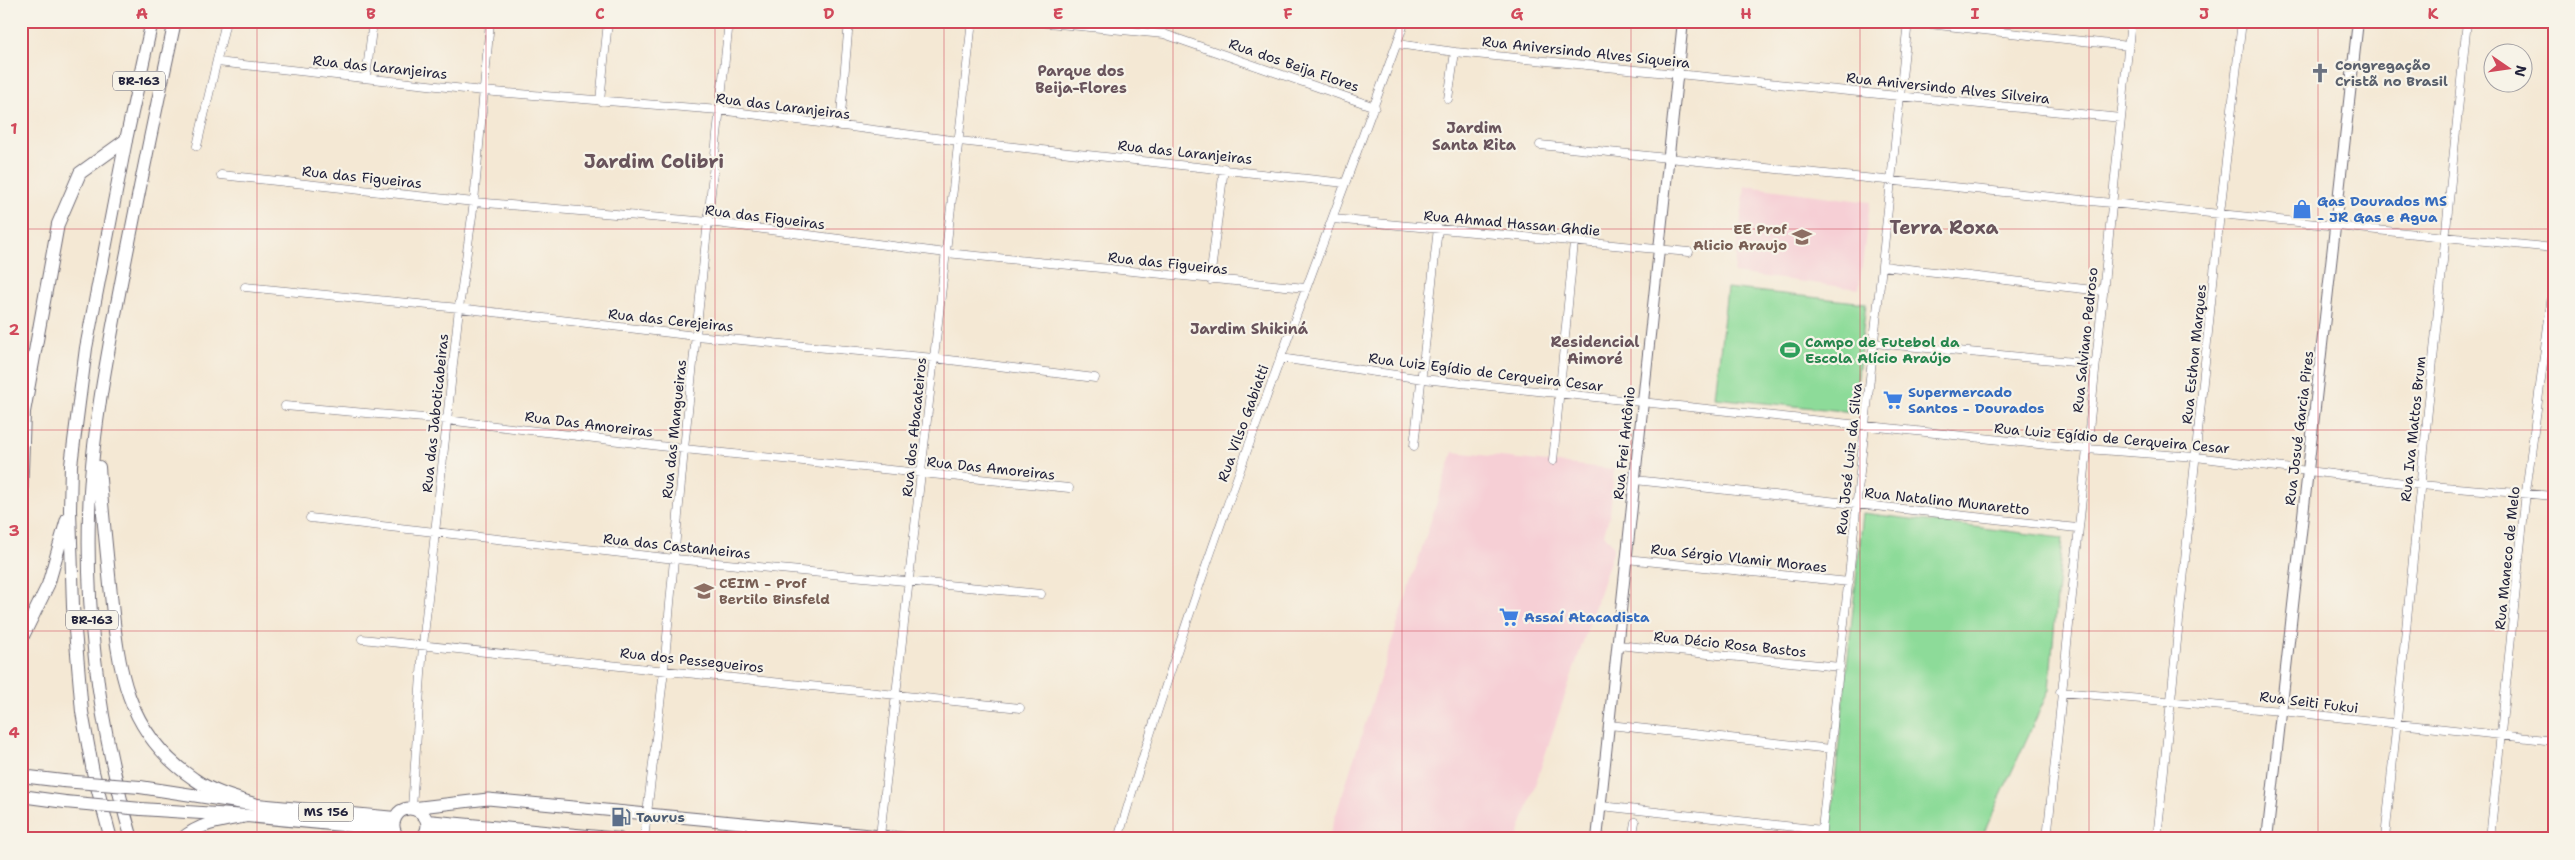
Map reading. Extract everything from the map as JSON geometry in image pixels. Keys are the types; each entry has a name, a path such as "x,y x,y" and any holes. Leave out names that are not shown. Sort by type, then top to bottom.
{"main road":[{"name":"BR-163","path":"111,839 93,772 82,712 73,607 70,510 71,465 86,348 126,140 152,21"},
{"name":"BR-163","path":"132,839 122,805 98,691 91,614 89,514 97,432 112,332 154,115 175,21"},
{"path":"21,500 24,412 58,224 80,174 126,140"},
{"path":"97,432 101,504 118,660 134,710 152,739 191,778 205,786 256,805"},
{"path":"21,640 48,584 70,510"},
{"name":"MS 156","path":"21,776 140,787 396,829"},
{"path":"21,796 141,809 396,829 402,810 488,799 912,839"},
{"path":"412,808 422,812 425,830"},
{"path":"182,839 192,831 207,825 247,816"},
{"path":"425,830 496,839"},
{"path":"425,830 619,839"}],"street":[{"path":"197,146 226,21"},
{"path":"366,78 373,21"},
{"name":"Rua das Jaboticabeiras","path":"412,808 423,645 459,308 474,202 490,21"},
{"path":"600,101 608,21"},
{"name":"Rua das Mangueiras","path":"644,839 664,670 684,448 729,21"},
{"path":"840,126 849,21"},
{"name":"Rua dos Abacateiros","path":"880,836 972,21"},
{"name":"Rua dos Beija Flores","path":"1026,21 1164,34 1375,107"},
{"name":"Rua Vilso Gabiatti","path":"1118,839 1152,722 1226,504 1375,107 1405,21"},
{"name":"Rua Frei Antônio","path":"1597,838 1683,21"},
{"name":"Rua Salviano Pedroso","path":"2047,839 2060,692 2131,21"},
{"name":"Rua Esthon Marques","path":"2157,839 2220,213 2242,21"},
{"name":"Rua Josué Garcia Pires","path":"2267,839 2307,470 2337,226 2358,21"},
{"name":"Rua Iva Mattos Brum","path":"2385,839 2467,21"},
{"path":"1906,22 2128,46"},
{"name":"Rua José Luiz da Silva","path":"1822,839 1900,96 1906,22"},
{"name":"Rua Aniversindo Alves Siqueira","path":"1397,44 1455,52 1772,83"},
{"path":"1448,99 1455,52"},
{"name":"Rua das Laranjeiras","path":"218,62 483,91 719,110 959,141 1224,168 1345,183"},
{"name":"Rua Aniversindo Alves Silveira","path":"1772,83 2121,118"},
{"path":"1540,145 2554,248"},
{"path":"1210,280 1224,168"},
{"name":"Rua das Figueiras","path":"221,175 474,202 709,222 946,252 1210,280 1306,288"},
{"name":"Rua Ahmad Hassan Ghdie","path":"1333,219 1689,252"},
{"path":"1414,446 1423,379 1438,228"},
{"path":"1553,461 1574,242"},
{"path":"1882,266 2102,291"},
{"name":"Rua Maneco de Melo","path":"2490,839 2526,492 2554,280"},
{"name":"Rua das Cerejeiras","path":"245,287 459,308 696,336 934,358 1095,378"},
{"path":"1874,343 2095,364"},
{"name":"Rua Luiz Egídio de Cerqueira Cesar","path":"1280,358 1423,379 1559,394 2086,449 2196,457 2420,485 2526,492 2554,496"},
{"name":"Rua Das Amoreiras","path":"285,406 447,420 921,474 1069,488"},
{"name":"Rua Natalino Munaretto","path":"1635,480 2077,528"},
{"name":"Rua das Castanheiras","path":"310,518 675,559 1041,594"},
{"name":"Rua Sérgio Vlamir Moraes","path":"1626,559 1849,582"},
{"name":"Rua dos Pessegueiros","path":"362,639 1020,708"},
{"name":"Rua Décio Rosa Bastos","path":"1617,645 1840,667"},
{"name":"Rua Seiti Fukui","path":"2060,692 2281,711 2554,741"},
{"path":"1609,725 1831,749"},
{"path":"1600,806 1822,830"},
{"path":"1632,839 1635,822"},
{"path":"1597,838 1608,839"}],"shaded area":[{"name":"EE Prof Alicio Araujo","path":"1745,186 1870,202 1859,289 1734,273"},
{"path":"1453,452 1614,469 1610,514 1604,534 1613,545 1613,552 1517,839 1328,839"}],"green space":[{"name":"Campo de Futebol da Escola Alício Araújo","path":"1727,288 1866,303 1854,412 1715,398"},
{"path":"1863,513 2062,538 2049,690 1981,839 1829,839"}],"place":[{"name":"Congregação Cristã no Brasil","path":"2320,73"},
{"name":"Gas Dourados MS - JR Gas e Agua","path":"2302,209"},
{"name":"EE Prof Alicio Araujo","path":"1802,237"},
{"name":"Campo de Futebol da Escola Alício Araújo","path":"1790,350"},
{"name":"Supermercado Santos - Dourados","path":"1893,400"},
{"name":"CEIM - Prof Bertilo Binsfeld","path":"704,591"},
{"name":"Assaí Atacadista","path":"1509,617"},
{"name":"Taurus","path":"621,817"}],"district":[{"name":"Parque dos Beija-Flores","path":"1081,80"},
{"name":"Jardim Santa Rita","path":"1474,136"},
{"name":"Jardim Colibri","path":"654,161"},
{"name":"Terra Roxa","path":"1944,227"},
{"name":"Jardim Shikiná","path":"1249,329"},
{"name":"Residencial Aimoré","path":"1595,350"}]}
